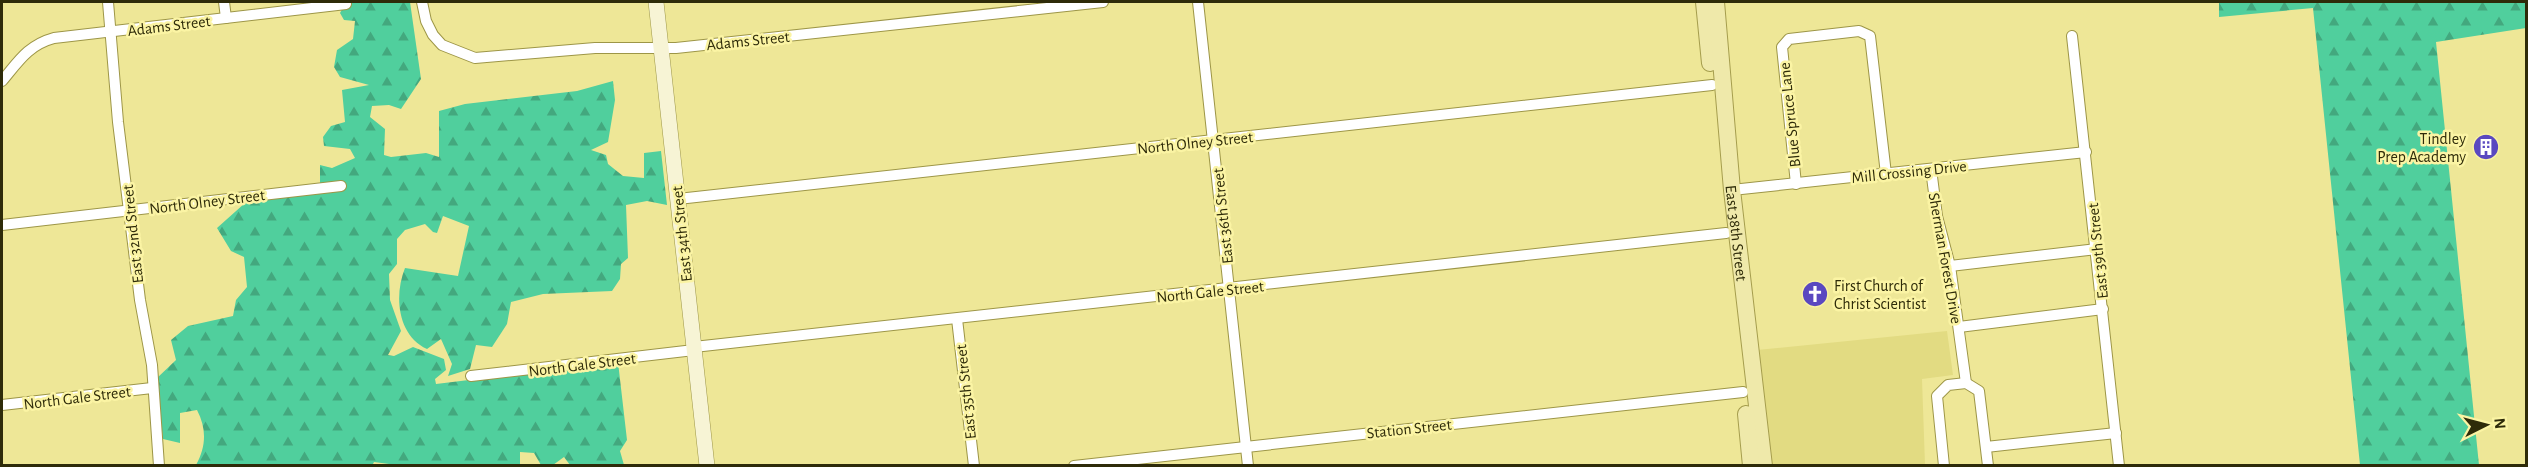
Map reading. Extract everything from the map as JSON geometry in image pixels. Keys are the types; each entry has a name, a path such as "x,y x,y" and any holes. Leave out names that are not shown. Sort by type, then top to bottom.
{"main road":[{"name":"East 34th Street","path":"656,2 707,465"},
{"name":"East 38th Street","path":"1704,2 1751,465"},
{"name":"East 38th Street","path":"1716,2 1732,190 1764,465"}],"street":[{"name":"East 32nd Street","path":"108,2 118,122 140,300 152,365 159,465"},
{"path":"224,2 226,18"},
{"name":"Adams Street","path":"423,3 430,29 442,45 475,58 595,48 661,48 1103,2"},
{"name":"East 36th Street","path":"1198,2 1248,465"},
{"name":"Adams Street","path":"2,81 23,54 44,42 59,37 346,4"},
{"name":"Blue Spruce Lane","path":"1796,184 1782,47 1789,39 1859,31 1868,33 1871,39 1886,174"},
{"name":"East 39th Street","path":"2072,36 2119,465"},
{"name":"North Olney Street","path":"678,199 1713,85"},
{"name":"Mill Crossing Drive","path":"1732,190 2086,152"},
{"name":"Sherman Forest Drive","path":"1931,169 1937,216 1950,266 1966,382 1979,391 1988,465"},
{"name":"North Olney Street","path":"2,225 341,186"},
{"name":"North Gale Street","path":"471,376 957,318 1726,233"},
{"path":"1950,266 2097,249"},
{"path":"1959,327 2103,309"},
{"name":"East 35th Street","path":"957,318 974,465"},
{"path":"1944,465 1937,396 1948,385 1966,382"},
{"name":"North Gale Street","path":"2,405 152,388"},
{"name":"Station Street","path":"1074,465 1743,392"},
{"path":"1986,447 2116,433"}],"shaded area":[{"path":"1947,331 1953,375 1922,379 1925,465 1772,465 1757,350"}],"green space":[{"path":"343,2 410,2 421,79 401,109 389,105 372,106 370,117 385,129 384,155 391,157 426,153 439,157 439,111 465,104 577,91 613,81 615,100 608,142 591,150 606,155 608,164 623,176 644,178 644,153 661,151 667,205 647,201 626,205 628,258 621,264 620,279 612,291 543,294 511,302 507,324 492,347 476,345 470,369 448,376 452,364 441,339 427,349 417,343 404,324 399,302 405,268 458,276 469,226 443,216 437,233 425,224 405,230 397,239 397,264 389,274 390,300 401,331 388,355 394,356 413,347 444,359 446,370 435,379 436,384 618,362 627,440 620,451 624,465 570,465 564,457 553,465 541,465 534,453 520,452 520,466 404,466 374,462 372,466 196,465 204,438 197,410 180,413 180,443 163,439 156,379 176,360 171,340 188,326 233,316 236,300 247,287 244,257 231,251 217,228 245,203 320,193 320,165 332,168 355,158 350,149 324,146 323,137 331,126 345,122 342,90 369,85 340,77 334,67 337,50 353,39 355,21 344,20 340,13 345,4"},
{"path":"2219,2 2526,2 2526,28 2436,42 2479,465 2360,465 2313,8 2219,17"}],"place":[{"name":"Tindley Prep Academy","path":"2486,147"},
{"name":"First Church of Christ Scientist","path":"1815,294"}]}
